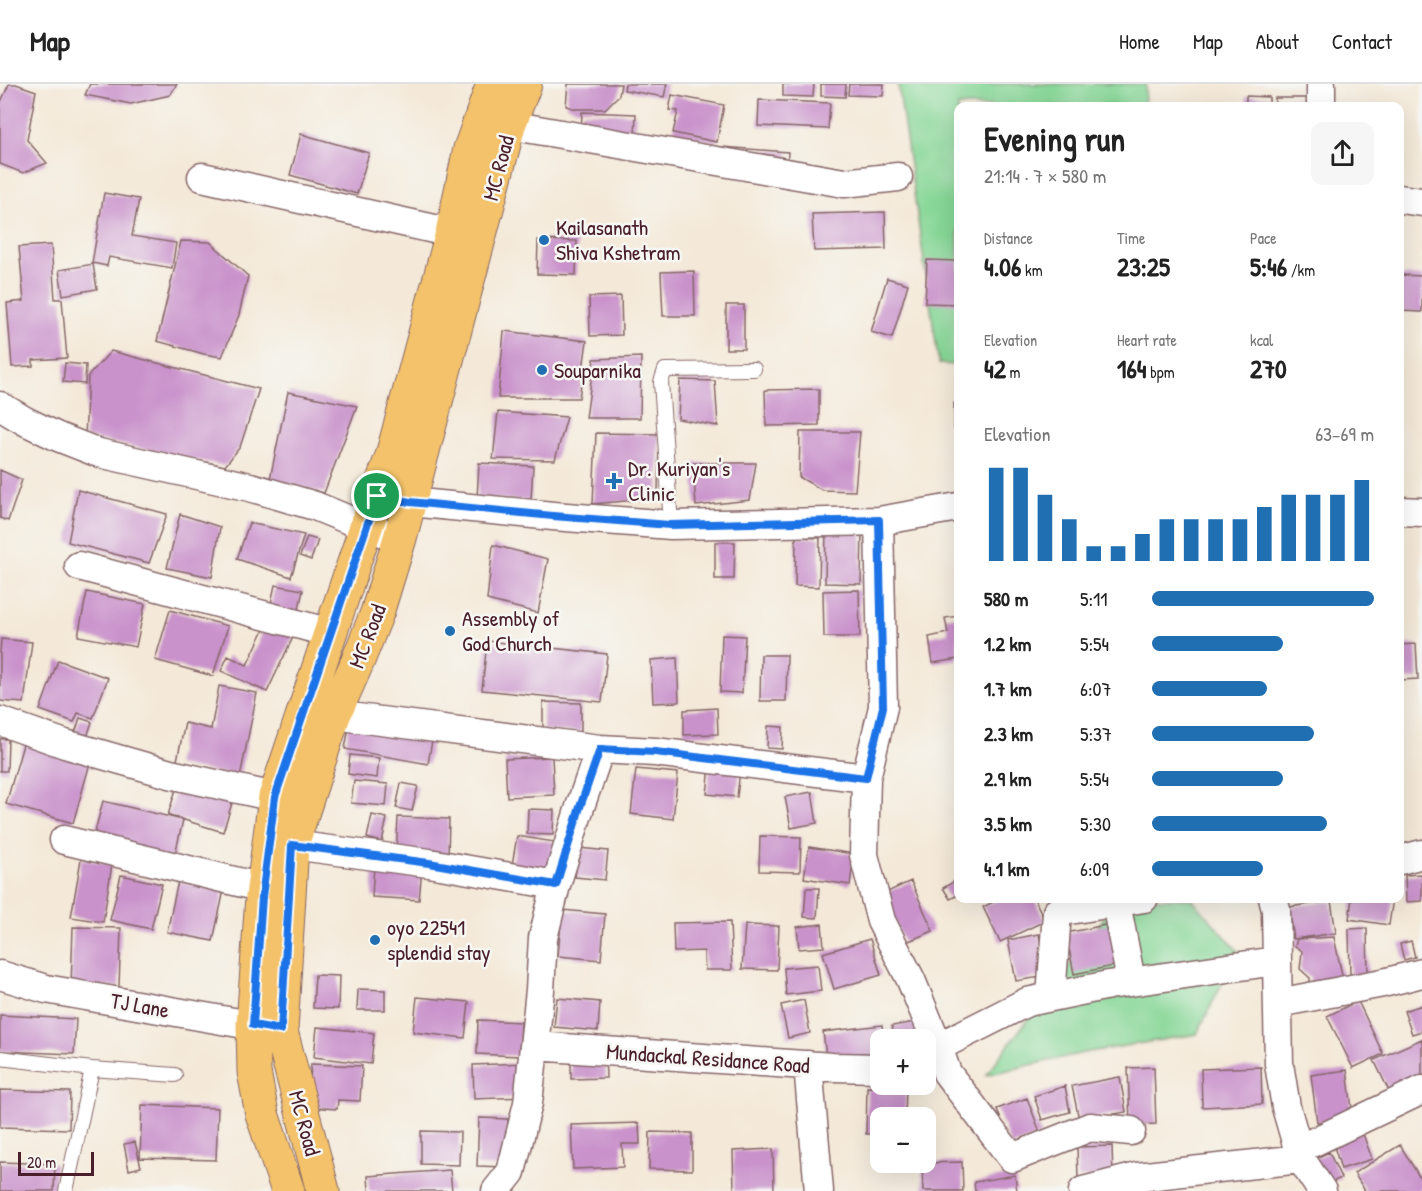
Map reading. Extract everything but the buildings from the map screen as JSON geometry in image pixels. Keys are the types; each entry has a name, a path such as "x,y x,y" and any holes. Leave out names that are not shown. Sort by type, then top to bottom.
{"main road":[{"name":"MC Road","path":"323,1191 267,1028 263,888 275,797 392,456 452,233 470,149 493,84"},
{"name":"MC Road","path":"288,1191 262,1114 254,1072 267,1028 292,845 334,716 377,613 400,538 509,125 525,84"}],"street":[{"path":"1321,84 1321,102"},
{"path":"509,125 844,183 898,177"},
{"path":"202,177 452,233"},
{"path":"1404,200 1422,202"},
{"path":"0,406 57,437 99,453 250,487 315,506 400,538"},
{"path":"377,496 410,502 670,525 879,520 954,508"},
{"path":"1404,511 1422,512"},
{"path":"879,520 883,707 866,778 864,855 881,921 911,980 937,1064 1012,1158 1090,1127 1131,1131"},
{"path":"79,566 331,633"},
{"path":"334,716 600,749 655,752 866,778"},
{"path":"0,721 65,744 170,774 275,797"},
{"path":"496,1191 511,1172 528,1103 535,1046 543,938 556,885 600,749"},
{"path":"64,840 263,888"},
{"path":"292,845 429,863 556,885"},
{"path":"1404,859 1422,854"},
{"path":"1052,996 1056,912 1070,904 1116,903 1131,981"},
{"path":"1274,903 1279,1064 1286,1107 1299,1154 1322,1191"},
{"path":"937,1064 1027,1002 1131,981 1276,961"},
{"path":"1278,1003 1383,984 1422,973"},
{"name":"TJ Lane","path":"0,975 46,989 267,1028"},
{"name":"Mundackal Residance Road","path":"535,1046 870,1068"},
{"path":"808,1065 819,1191"},
{"path":"1083,1191 1137,1177 1299,1154 1422,1090"}],"lane":[{"path":"670,525 661,381 665,370 754,369"},
{"path":"0,1058 92,1069 175,1075"},
{"path":"66,1191 92,1069"}],"green space":[{"path":"898,84 1146,84 1144,102 954,102 954,365 939,364"},
{"path":"1115,903 1196,903 1238,951 1197,1034 1083,1053 986,1075"}],"place":[{"name":"Kailasanath Shiva Kshetram","path":"544,240"},
{"name":"Souparnika","path":"542,370"},
{"name":"Dr. Kuriyan's Clinic","path":"614,481"},
{"name":"Assembly of God Church","path":"450,631"},
{"name":"oyo 22541 splendid stay","path":"375,940"}],"route":[{"path":"377,496 410,502 670,525 879,520 883,707 866,778 655,752 600,749 556,885 429,863 292,845 281,1030 253,1025 262,897 275,797 377,496"}]}
